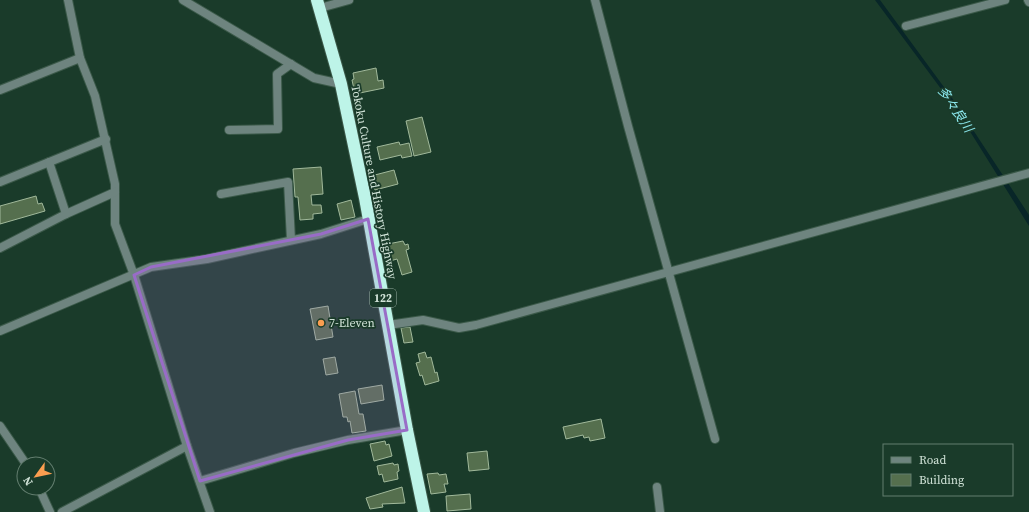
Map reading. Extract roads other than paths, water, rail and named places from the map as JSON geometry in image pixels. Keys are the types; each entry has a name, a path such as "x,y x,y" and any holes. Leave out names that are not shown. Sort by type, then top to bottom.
{"highway":[{"name":"Tokoku Culture and History Highway","path":"318,4 341,84 424,512"}],"street":[{"path":"68,0 80,58 95,96 116,184 115,224 134,275 187,446 210,512"},
{"path":"184,0 314,78 341,84"},
{"path":"318,4 349,0"},
{"path":"595,0 716,439"},
{"path":"906,26 1004,0"},
{"path":"0,90 80,58"},
{"path":"229,130 278,129 277,74 291,64"},
{"path":"0,182 106,139"},
{"path":"49,162 66,214"},
{"path":"388,325 423,320 459,328 476,325 1029,173"},
{"path":"221,194 288,182 291,240"},
{"path":"0,248 66,214 115,192"},
{"path":"0,331 151,268 207,259 321,234 368,219"},
{"path":"0,426 21,456"},
{"path":"200,481 294,453 348,440 407,430"},
{"path":"62,512 187,446"},
{"path":"657,487 660,512"},
{"path":"43,496 50,512"}],"water":[{"name":"多々良川","path":"875,0 880,0 952,98 1029,215 1029,226 956,109"}],"place":[{"name":"7-Eleven","path":"321,323"}]}
